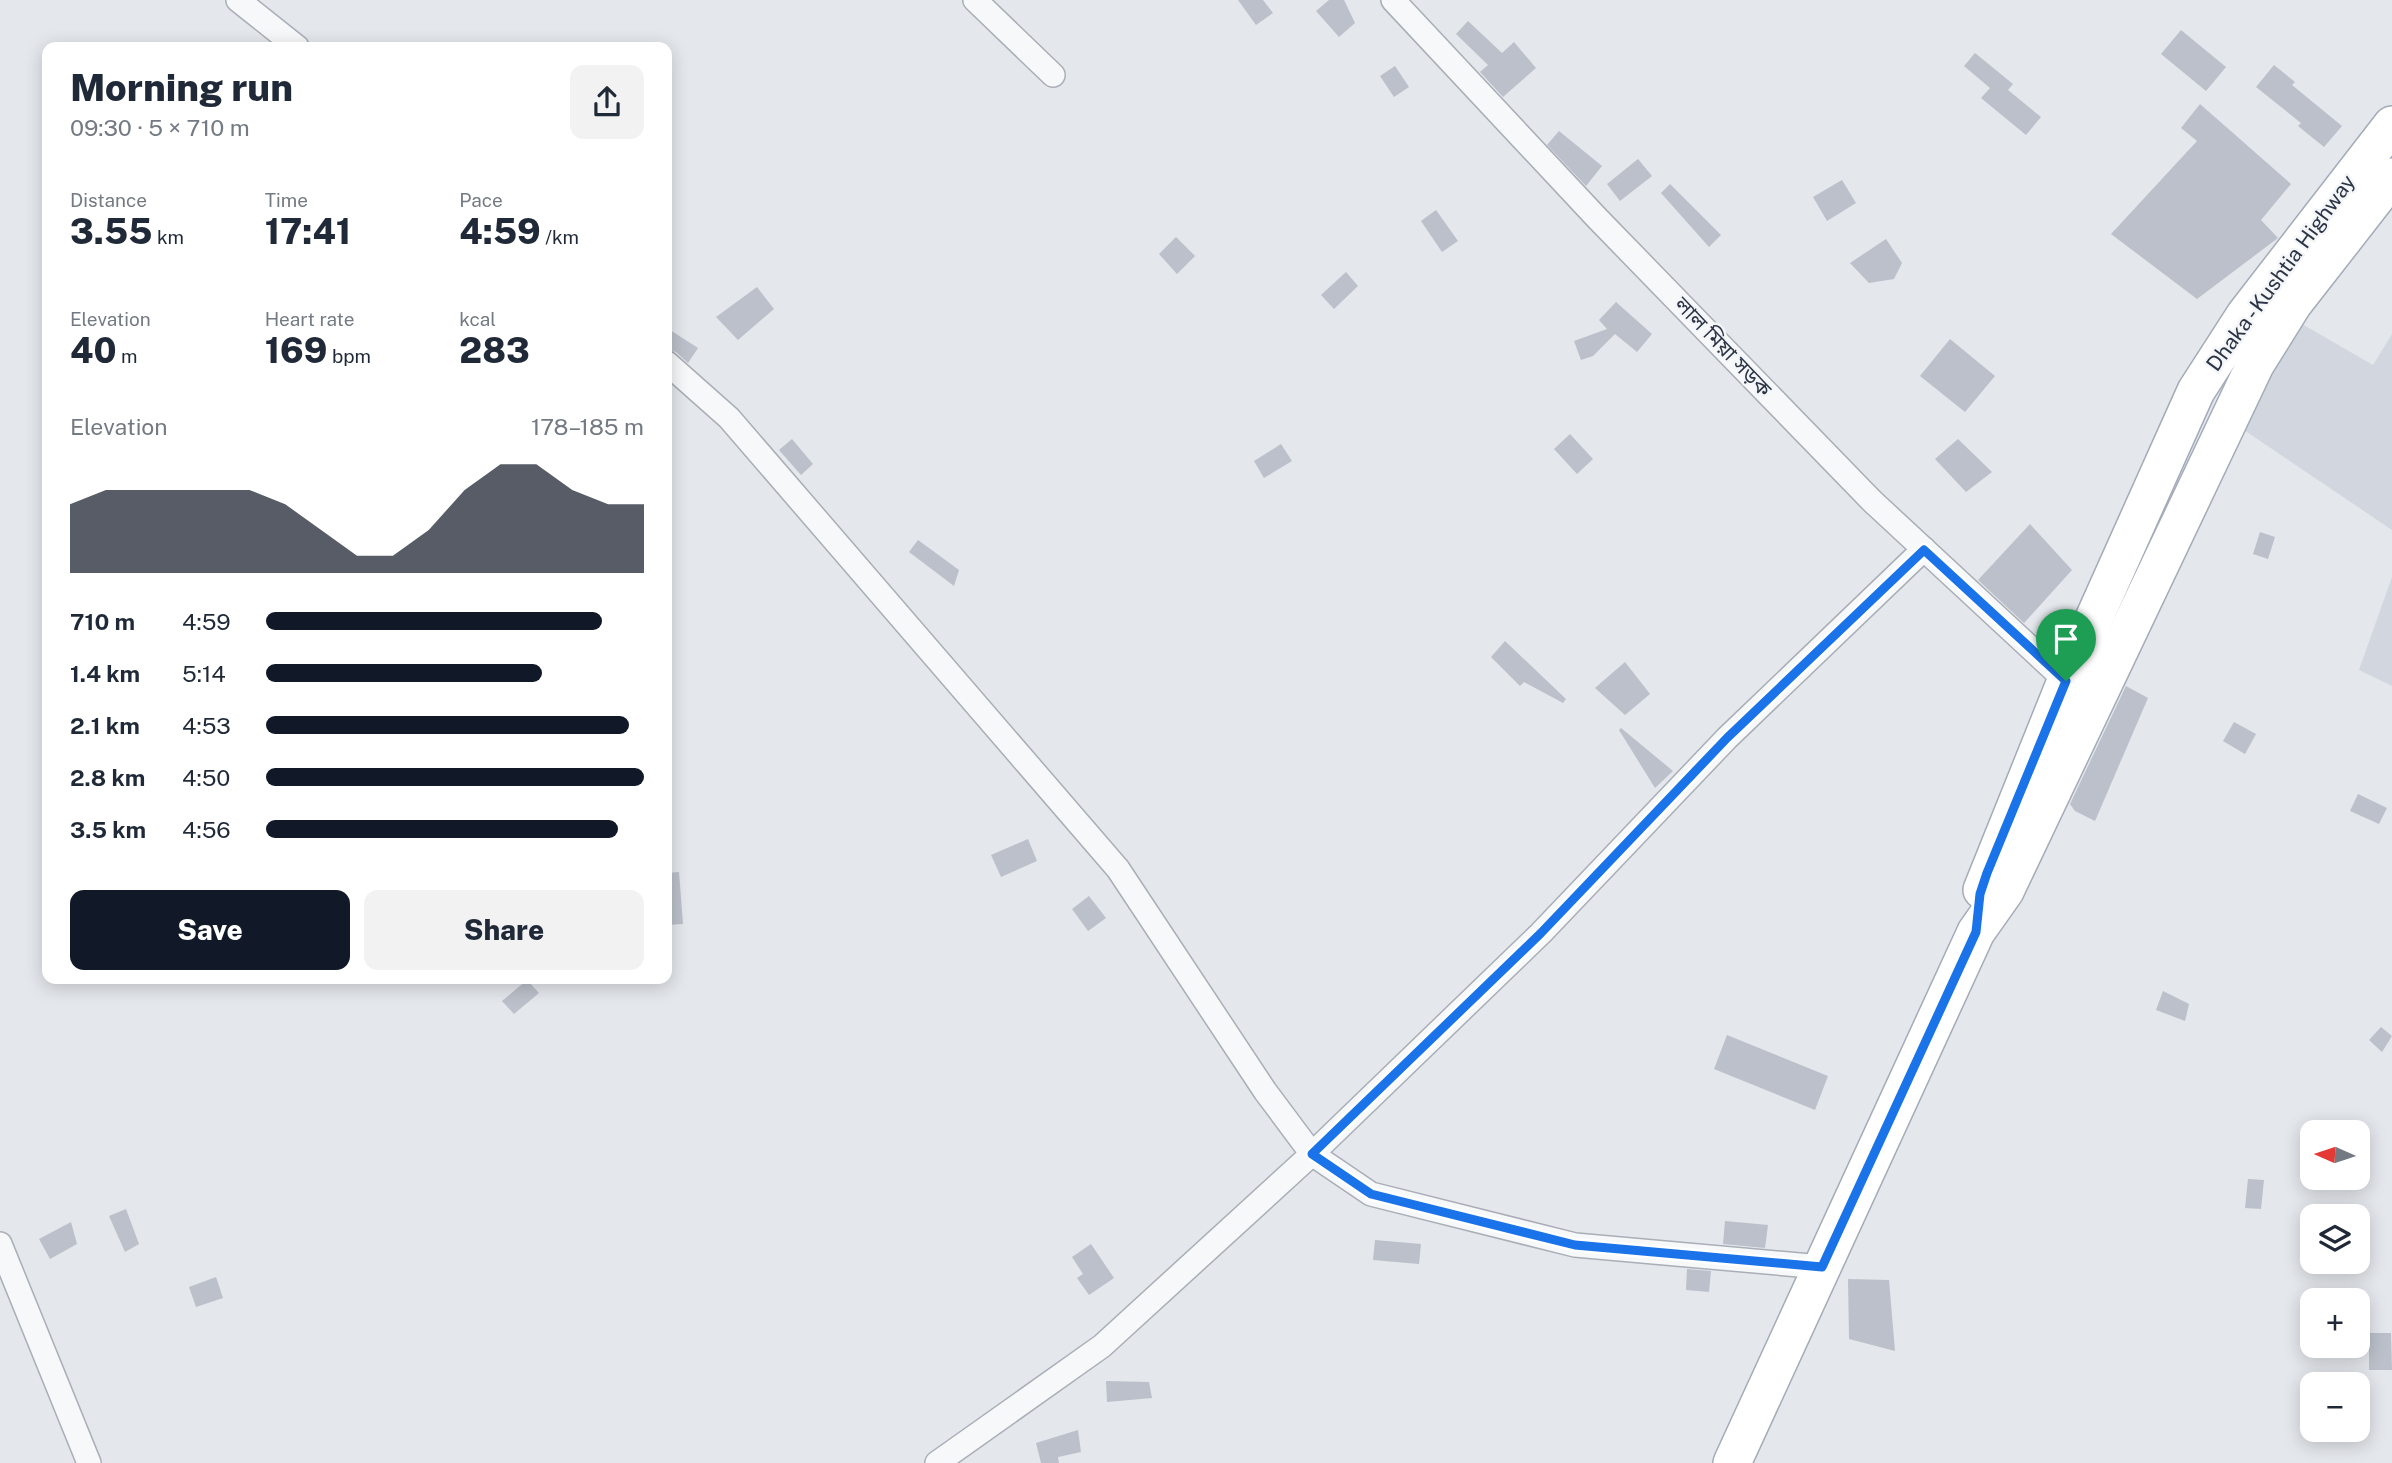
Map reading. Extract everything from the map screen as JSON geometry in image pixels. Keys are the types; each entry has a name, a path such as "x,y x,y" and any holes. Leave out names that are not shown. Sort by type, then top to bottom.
{"main road":[{"name":"Dhaka - Kushtia Highway","path":"1976,932 1980,894 1987,873 2066,681 2196,391 2245,315 2392,125"},
{"name":"Dhaka - Kushtia Highway","path":"1732,1463 1976,932 2005,891 2255,365 2293,304 2392,177"}],"street":[{"path":"238,0 291,42"},
{"path":"975,0 1053,75"},
{"name":"লাল মিয়া সড়ক","path":"1393,0 1597,218 1872,501 2066,681"},
{"path":"672,367 729,418 1118,869 1265,1091 1312,1154 1371,1194 1575,1245 1822,1267"},
{"path":"937,1463 1102,1346 1312,1154 1541,933 1727,738 1924,550"},
{"path":"0,1244 89,1463"}],"shaded area":[{"path":"2302,324 2373,365 2392,334 2392,530 2238,426"},
{"path":"2392,577 2392,686 2359,670"}],"building":[{"path":"1238,0 1263,0 1273,13 1256,25"},
{"path":"1329,0 1344,0 1355,23 1339,37 1316,11"},
{"path":"1468,21 1502,53 1514,42 1536,68 1503,97 1480,72 1488,65 1456,34"},
{"path":"2181,30 2226,67 2206,91 2161,54"},
{"path":"1975,53 2013,84 2008,90 2041,117 2026,135 1981,98 1990,88 1964,66"},
{"path":"2274,65 2295,82 2292,85 2342,126 2324,147 2298,126 2301,123 2256,87"},
{"path":"1395,66 1409,87 1394,97 1380,76"},
{"path":"2200,104 2291,184 2261,220 2278,238 2197,299 2111,234 2197,141 2181,128"},
{"path":"1559,131 1602,166 1586,186 1547,145"},
{"path":"1638,159 1652,176 1620,201 1607,184"},
{"path":"1842,180 1856,203 1827,221 1813,197"},
{"path":"1670,184 1721,235 1709,247 1661,193"},
{"path":"1436,210 1458,241 1442,252 1421,221"},
{"path":"1176,237 1195,256 1177,274 1159,254"},
{"path":"1886,239 1902,263 1894,279 1869,283 1850,263"},
{"path":"1346,272 1358,286 1334,309 1321,295"},
{"path":"757,287 774,309 738,340 716,317"},
{"path":"1616,302 1652,334 1637,352 1615,334 1593,356 1581,360 1574,341 1607,329 1599,320"},
{"path":"672,331 698,348 688,363 672,351"},
{"path":"1950,339 1995,376 1965,412 1920,376"},
{"path":"1570,434 1593,459 1577,474 1554,449"},
{"path":"792,439 813,464 801,475 779,450"},
{"path":"1958,439 1992,472 1966,492 1935,459"},
{"path":"1281,444 1292,461 1264,478 1254,461"},
{"path":"2030,524 2072,570 2024,623 1978,580"},
{"path":"2260,532 2275,537 2268,559 2253,554"},
{"path":"918,540 959,570 954,586 909,552"},
{"path":"1505,641 1566,699 1563,703 1524,682 1520,686 1491,657"},
{"path":"1625,662 1650,694 1625,715 1595,688"},
{"path":"2126,686 2148,698 2095,821 2075,811 2070,804"},
{"path":"2234,722 2256,734 2245,754 2223,741"},
{"path":"1621,728 1673,771 1655,788 1619,730"},
{"path":"2358,794 2387,808 2379,824 2350,811"},
{"path":"1028,839 1037,861 1001,877 991,855"},
{"path":"679,872 683,924 672,925 672,873"},
{"path":"1089,896 1106,918 1088,931 1072,909"},
{"path":"522,984 531,984 539,993 514,1014 502,1001"},
{"path":"2163,991 2189,1004 2185,1021 2156,1010"},
{"path":"2381,1027 2392,1036 2382,1052 2369,1040"},
{"path":"1727,1035 1828,1076 1815,1110 1714,1069"},
{"path":"2248,1179 2264,1180 2261,1209 2245,1208"},
{"path":"126,1209 139,1244 125,1252 109,1216"},
{"path":"1725,1221 1768,1225 1765,1248 1723,1244"},
{"path":"71,1222 77,1244 50,1259 39,1239"},
{"path":"1375,1240 1421,1244 1419,1264 1373,1260"},
{"path":"1091,1244 1114,1278 1089,1295 1077,1278 1083,1274 1072,1257"},
{"path":"1687,1269 1711,1271 1709,1292 1686,1290"},
{"path":"216,1277 223,1298 196,1307 189,1287"},
{"path":"1848,1279 1889,1280 1895,1351 1849,1339"},
{"path":"2370,1333 2391,1333 2392,1370 2369,1370"},
{"path":"1106,1381 1149,1382 1152,1398 1107,1402"},
{"path":"1078,1430 1081,1452 1058,1457 1059,1463 1041,1463 1036,1443"}],"route":[{"path":"1924,550 2066,681 1987,873 1980,894 1976,932 1822,1267 1575,1245 1371,1194 1312,1154 1541,933 1727,738 1924,550"}]}
